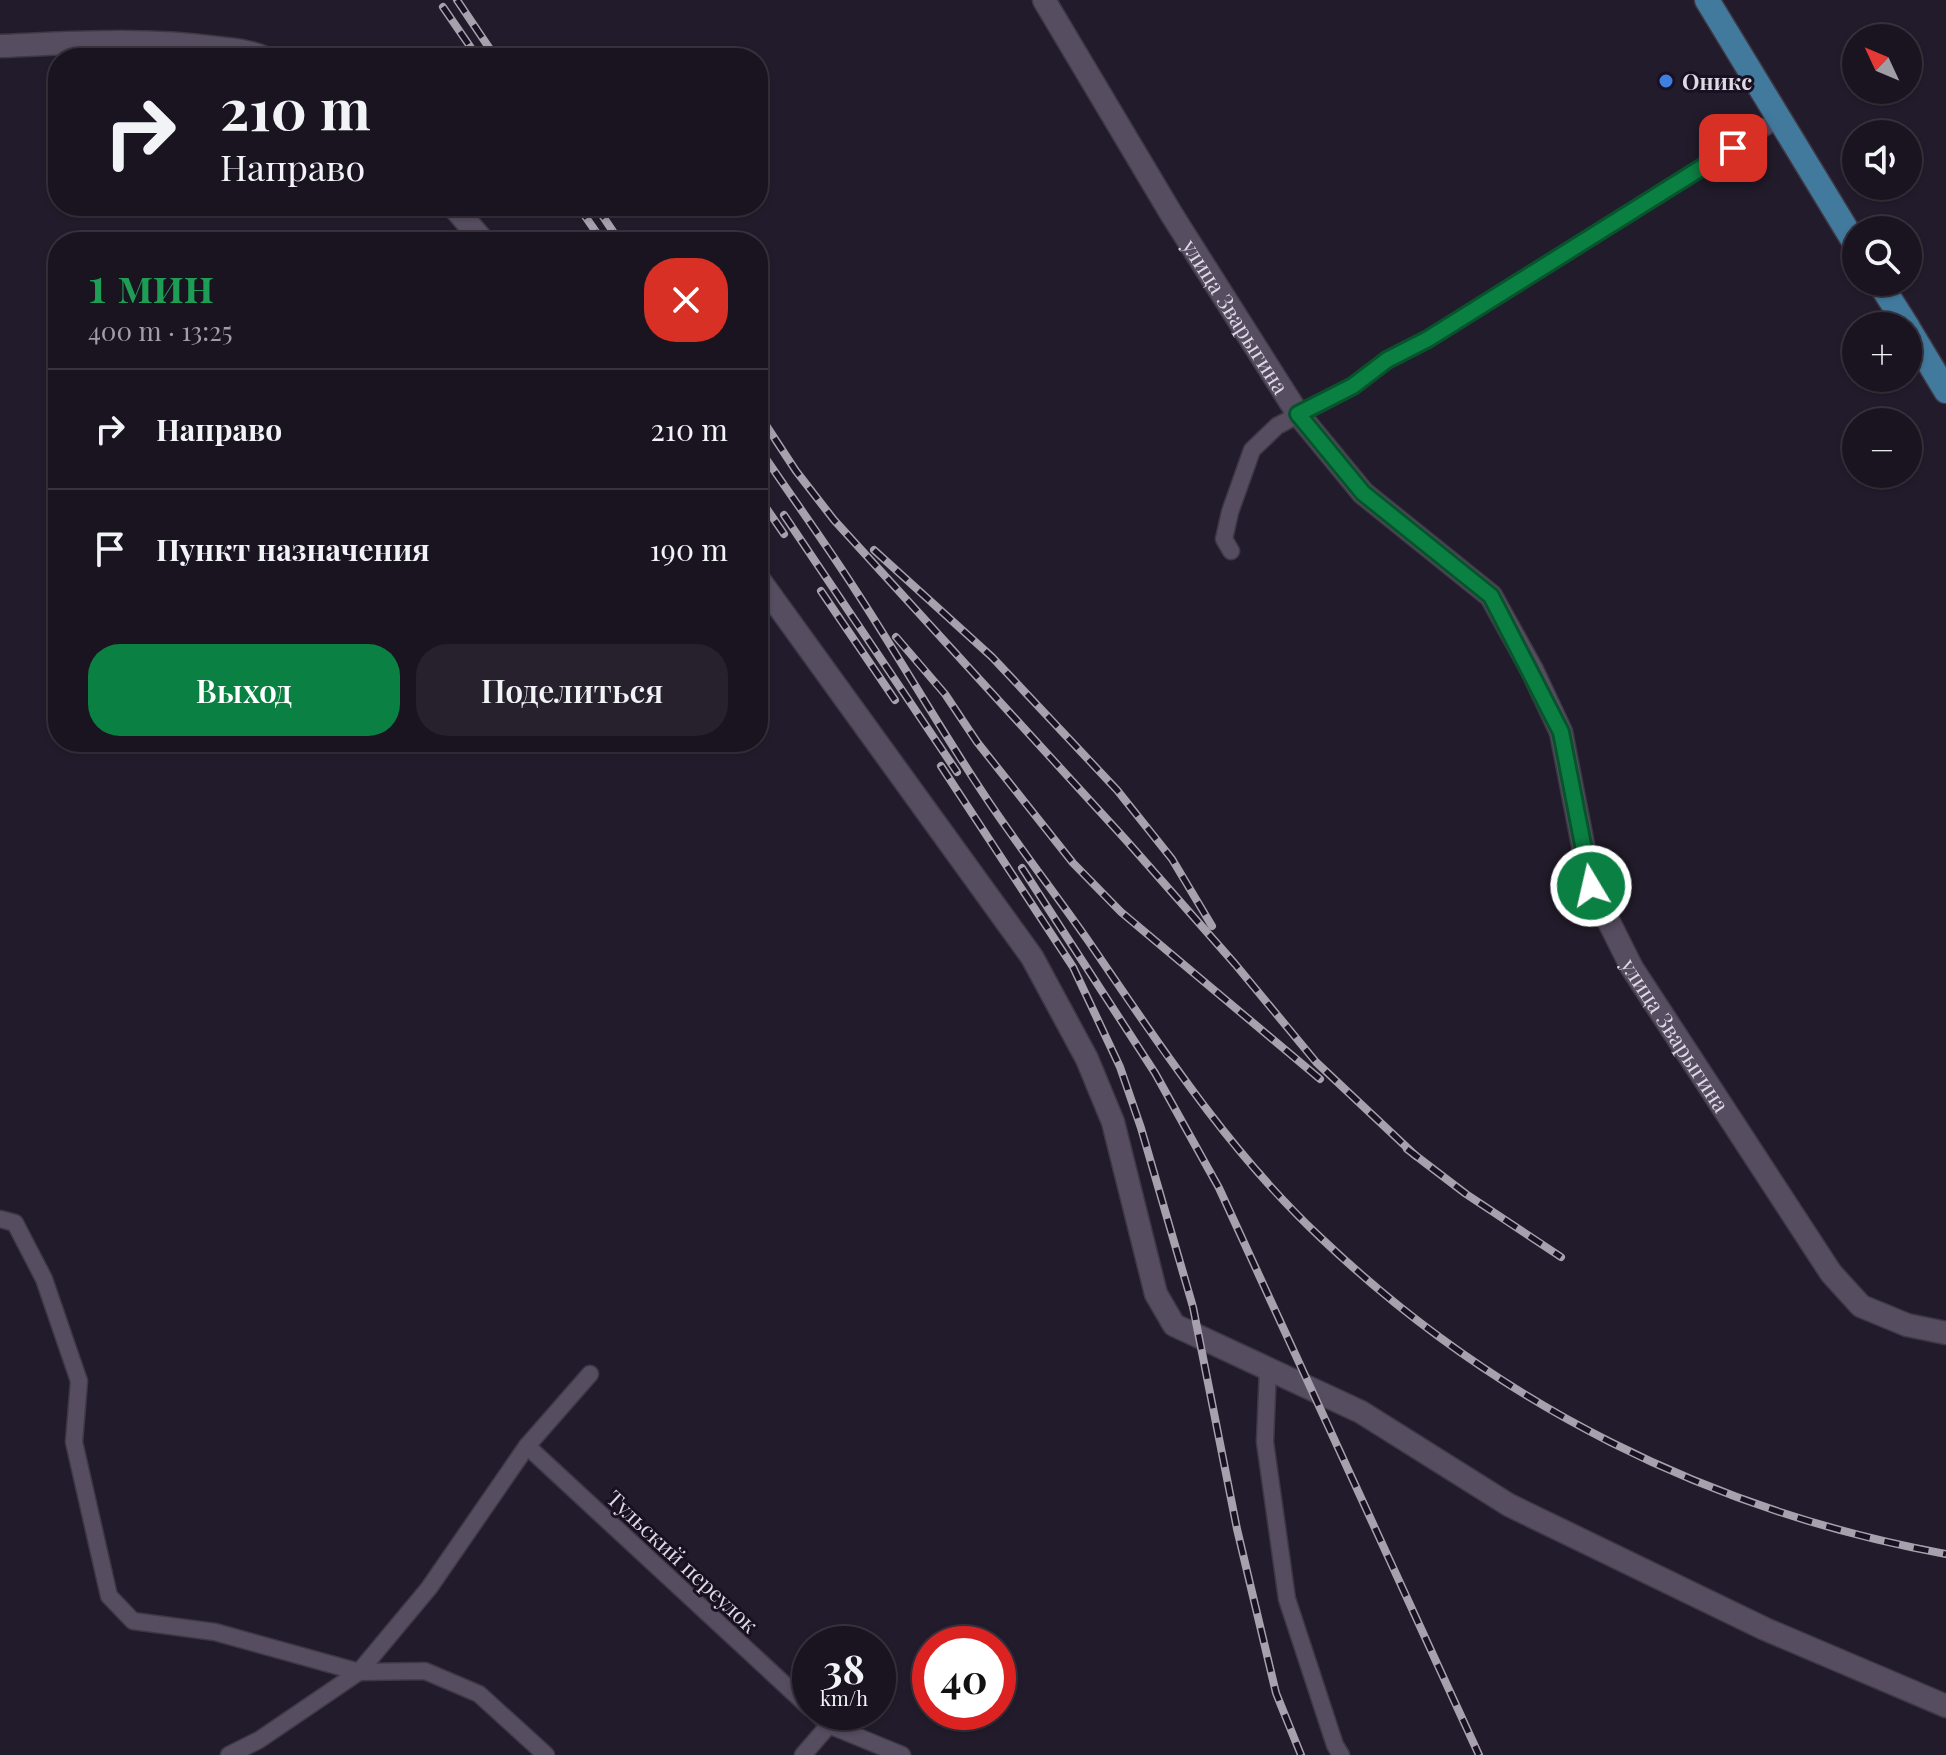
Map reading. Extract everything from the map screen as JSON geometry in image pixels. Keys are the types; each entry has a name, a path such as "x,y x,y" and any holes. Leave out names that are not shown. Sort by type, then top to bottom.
{"main road":[{"path":"1707,0 1842,222"},
{"path":"1922,352 1946,391"}],"street":[{"name":"улица Зварыгина","path":"1044,0 1172,215 1298,414 1363,493 1491,596 1561,732 1591,886 1632,968 1831,1273 1861,1306 1907,1325 1946,1333"},
{"path":"0,46 152,42 220,48"},
{"path":"1231,551 1224,539 1252,450 1277,426 1353,386 1387,360 1428,339 1780,118"},
{"path":"462,216 475,232"},
{"path":"768,592 1032,957 1087,1059 1113,1122 1156,1294 1174,1325 1361,1412 1509,1505 1765,1629 1946,1706"},
{"path":"0,1219 15,1223 44,1279 79,1381 74,1442 109,1596 133,1621 215,1632 359,1672 425,1671 479,1694 546,1755"},
{"path":"1268,1368 1265,1442 1287,1599 1341,1755"},
{"path":"229,1755 261,1747 359,1672 429,1588 527,1446 590,1374"},
{"name":"Тульский переулок","path":"527,1446 792,1691"},
{"path":"803,1755 825,1730"},
{"path":"841,1730 902,1755"}],"railway":[{"path":"457,0 489,48"},
{"path":"443,7 471,48"},
{"path":"585,216 596,232"},
{"path":"603,216 613,232"},
{"path":"768,428 834,520 1125,839 1316,1062 1416,1156"},
{"path":"768,462 846,575 993,808 1168,1057 1255,1169 1321,1238 1388,1297 1459,1351 1533,1400 1611,1442 1691,1479 1773,1510 1859,1535 1946,1554"},
{"path":"768,511 784,534"},
{"path":"784,515 957,772"},
{"path":"874,550 992,657 1117,790 1172,859 1212,926"},
{"path":"821,591 895,700"},
{"path":"896,637 945,694 977,742 1073,863 1121,912 1320,1079"},
{"path":"941,766 1073,967 1120,1067 1193,1307 1237,1529 1276,1693 1301,1755"},
{"path":"1022,868 1155,1073 1219,1188 1479,1755"},
{"path":"1407,1149 1466,1194 1561,1257"}],"place":[{"name":"Оникс","path":"1666,81"}],"route":[{"path":"1591,886 1561,732 1532,670 1491,596 1363,493 1298,414 1353,386 1387,360 1428,339 1733,148"}]}
